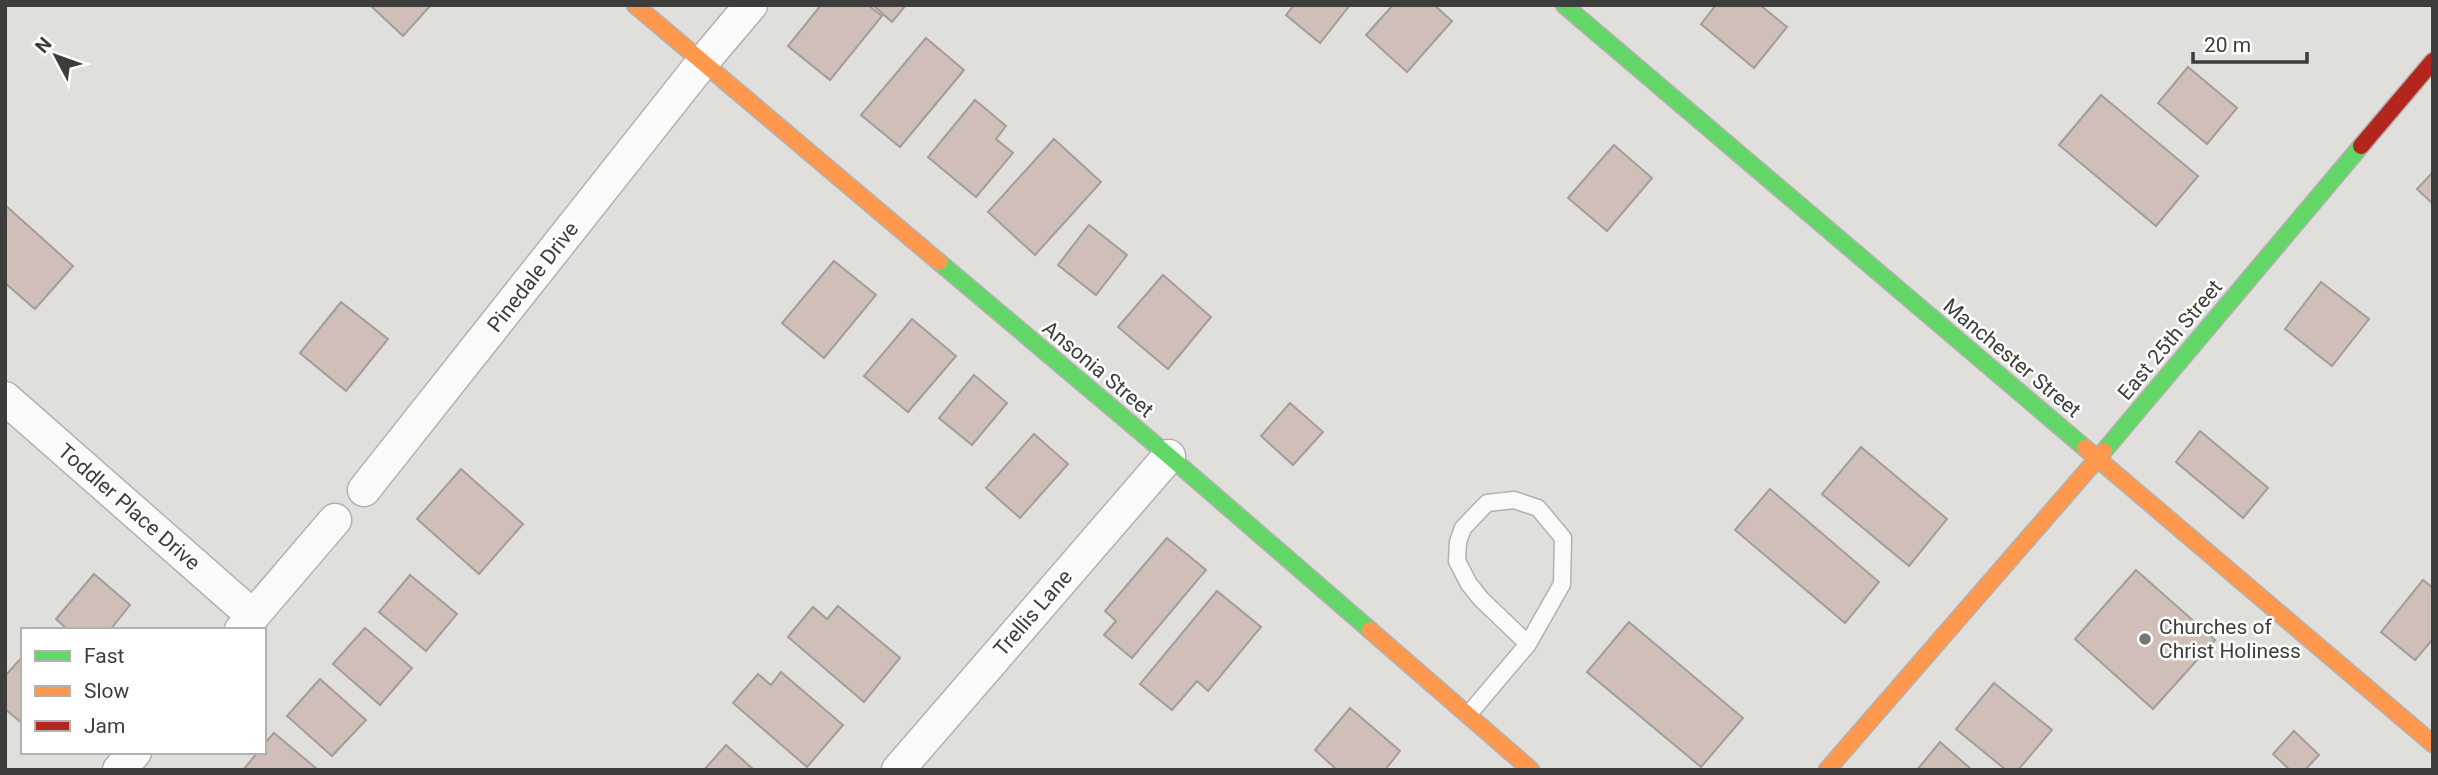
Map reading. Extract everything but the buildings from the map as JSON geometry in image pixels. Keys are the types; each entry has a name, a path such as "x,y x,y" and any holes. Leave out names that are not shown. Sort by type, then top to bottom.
{"street":[{"name":"Ansonia Street","path":"635,5 1169,456 1531,770"},
{"name":"Pinedale Drive","path":"364,491 702,63 751,5"},
{"name":"Manchester Street","path":"1564,5 2433,744"},
{"name":"East 25th Street","path":"1827,770 2097,458 2433,61"},
{"name":"Toddler Place Drive","path":"5,398 247,623"},
{"name":"Trellis Lane","path":"898,770 1169,456"},
{"path":"247,623 335,520"},
{"path":"119,770 133,754"}],"lane":[{"path":"1468,715 1528,644 1562,584 1563,538 1538,508 1514,500 1487,503 1463,528 1458,542 1457,561 1469,584 1481,599 1528,644"}],"traffic: fast":[{"path":"1564,5 2085,448"},
{"path":"2104,451 2361,146"},
{"path":"939,262 1370,630"}],"traffic: slow":[{"path":"635,5 939,262"},
{"path":"2085,448 2433,744"},
{"path":"1827,770 2104,451"},
{"path":"1370,630 1531,770"}],"traffic: jam":[{"path":"2361,146 2433,61"}],"place":[{"name":"Churches of Christ Holiness","path":"2145,639"}]}
